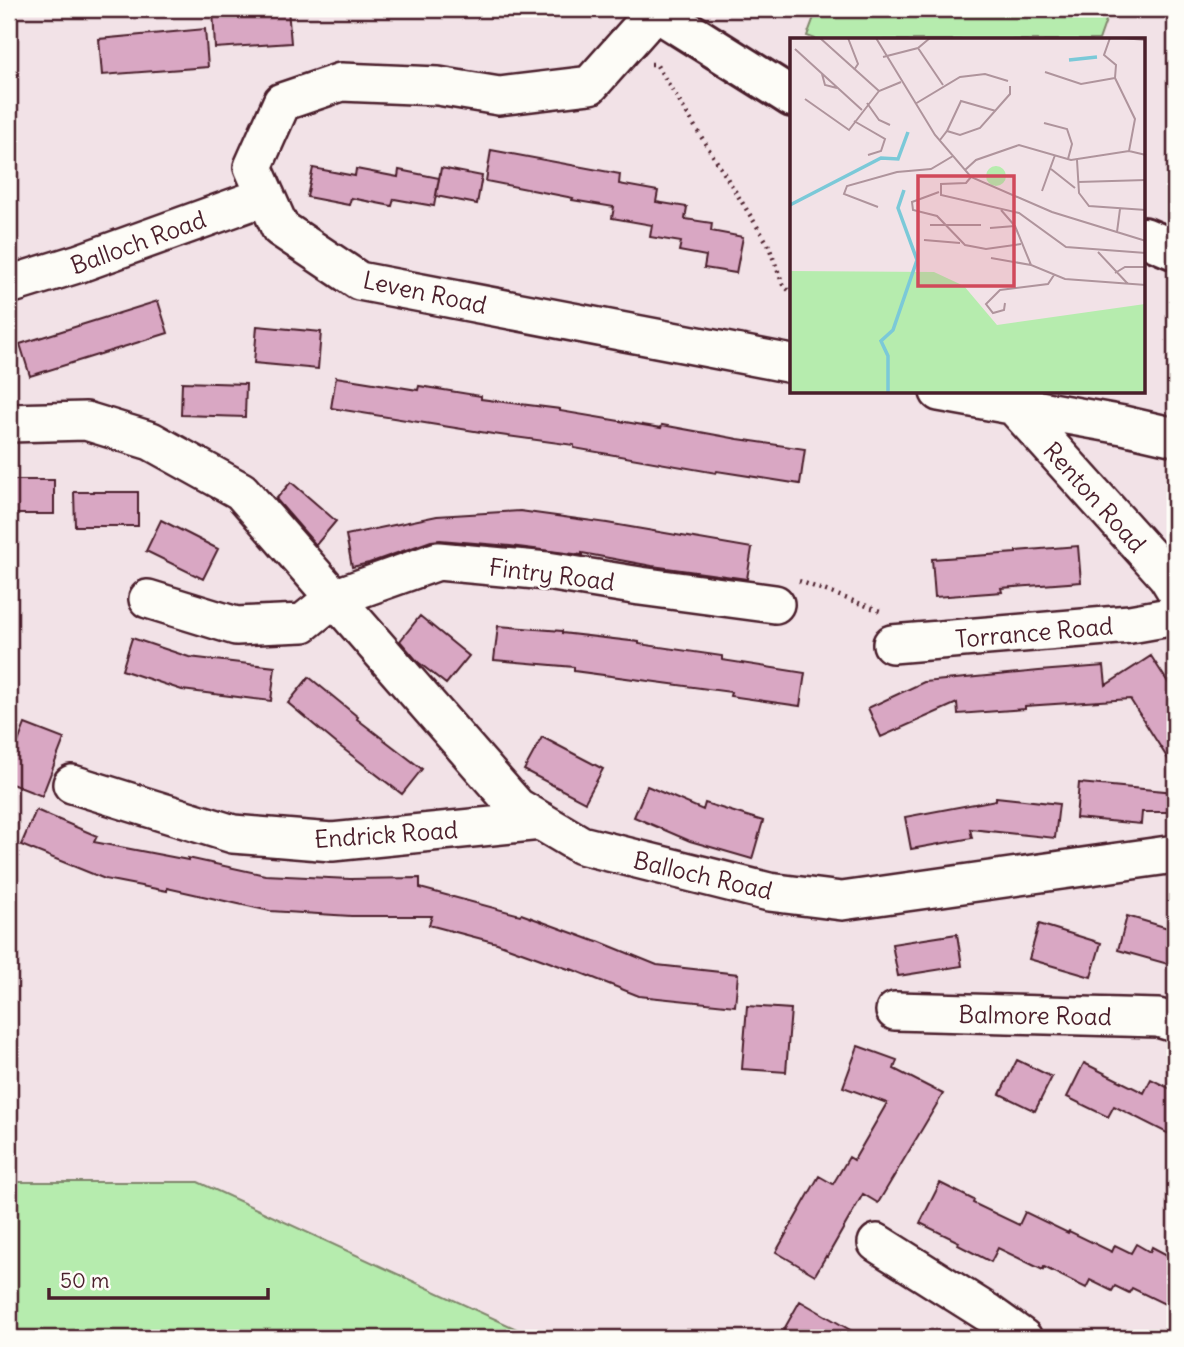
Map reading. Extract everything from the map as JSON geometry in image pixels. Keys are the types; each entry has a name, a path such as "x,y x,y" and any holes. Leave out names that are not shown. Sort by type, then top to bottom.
{"main road":[{"path":"654,11 790,96"},
{"path":"1146,238 1175,250"}],"street":[{"name":"Leven Road","path":"654,11 590,85 499,96 438,86 341,82 282,102 253,167 280,228 359,281 790,364"},
{"name":"Balloch Road","path":"9,285 80,263 266,196"},
{"path":"950,394 1175,437"},
{"name":"Renton Road","path":"1014,406 1158,566 1175,589"},
{"name":"Balloch Road","path":"9,423 86,421 151,441 241,491 517,807 581,845 769,892 842,901 1175,854"},
{"name":"Fintry Road","path":"334,598 438,561 547,571 775,604"},
{"path":"148,599 236,625 303,623 334,598"},
{"name":"Torrance Road","path":"892,645 1130,624 1175,616"},
{"name":"Endrick Road","path":"72,783 233,834 332,842 541,821"},
{"name":"Balmore Road","path":"895,1011 1158,1018 1175,1023"},
{"path":"877,1243 988,1312 1023,1338"}],"path":[{"path":"608,64 656,64 768,244 783,285 790,291"},
{"path":"775,604 795,580 891,614 892,645"}],"green space":[{"path":"817,9 1110,9 1100,38 807,36"},
{"path":"9,1182 198,1182 536,1338 9,1338"}],"building":[{"path":"213,9 288,9 291,43 215,48"},
{"path":"205,29 208,67 102,75 99,39"},
{"path":"491,150 620,174 619,184 658,191 656,202 687,207 685,219 712,223 711,231 743,237 736,273 704,268 706,256 679,251 681,242 650,237 652,225 612,218 614,207 486,181"},
{"path":"313,168 355,176 356,169 398,177 399,170 439,178 434,206 394,199 392,206 351,198 349,205 307,197"},
{"path":"441,168 482,176 477,204 436,196"},
{"path":"158,301 168,333 30,376 20,344"},
{"path":"257,326 321,332 318,369 254,363"},
{"path":"336,377 418,390 419,386 481,396 481,399 560,409 661,428 662,425 805,449 800,484 717,471 716,473 574,448 574,445 331,408"},
{"path":"182,382 246,384 245,417 181,415"},
{"path":"9,480 54,480 54,514 9,514"},
{"path":"291,482 336,521 316,545 276,499"},
{"path":"74,492 138,492 138,526 75,526"},
{"path":"520,511 752,548 747,579 582,553 440,540 352,567 346,535 437,516"},
{"path":"161,520 218,549 203,579 146,551"},
{"path":"1078,546 1081,582 1001,588 1002,592 935,597 932,559"},
{"path":"420,616 469,656 446,684 418,662 400,641"},
{"path":"498,626 562,631 639,642 722,656 722,660 805,673 800,706 730,696 731,692 574,671 574,667 494,660"},
{"path":"132,638 189,657 275,667 271,701 182,690 122,670"},
{"path":"1151,656 1175,693 1175,770 1130,699 1025,706 1025,709 958,714 957,703 881,737 868,708 924,682 1104,666 1106,685"},
{"path":"309,677 358,717 357,719 422,769 402,794 288,703"},
{"path":"25,724 64,739 42,796 9,783 9,766"},
{"path":"542,737 603,769 585,802 524,770"},
{"path":"1079,783 1175,792 1175,812 1142,812 1141,824 1076,818"},
{"path":"647,786 703,810 705,803 763,821 752,859 690,841 634,817"},
{"path":"996,797 1059,804 1055,838 970,829 972,838 911,849 905,817 996,800"},
{"path":"36,810 97,836 94,842 188,858 265,875 350,879 420,878 420,888 521,914 657,965 738,974 735,1006 639,996 497,943 429,925 432,916 351,916 270,911 167,888 167,891 105,879 21,845"},
{"path":"1127,916 1175,930 1175,966 1118,950"},
{"path":"1039,924 1101,943 1091,977 1029,959"},
{"path":"957,934 962,966 898,976 892,944"},
{"path":"747,1006 791,1009 786,1072 742,1069"},
{"path":"858,1046 897,1060 894,1069 943,1094 878,1203 863,1194 815,1275 776,1252 819,1176 833,1184 849,1157 854,1160 887,1103 843,1087"},
{"path":"1017,1060 1052,1077 1035,1111 1000,1094"},
{"path":"1084,1063 1144,1093 1151,1079 1175,1091 1175,1121 1169,1134 1114,1106 1108,1117 1067,1097"},
{"path":"940,1183 974,1200 973,1203 1019,1225 1025,1212 1112,1252 1115,1245 1131,1253 1136,1244 1150,1252 1152,1247 1175,1259 1175,1309 1132,1288 1129,1293 1115,1286 1112,1291 1090,1280 1086,1288 998,1248 991,1262 958,1245 959,1242 920,1223"},
{"path":"800,1301 864,1338 779,1338"}]}
